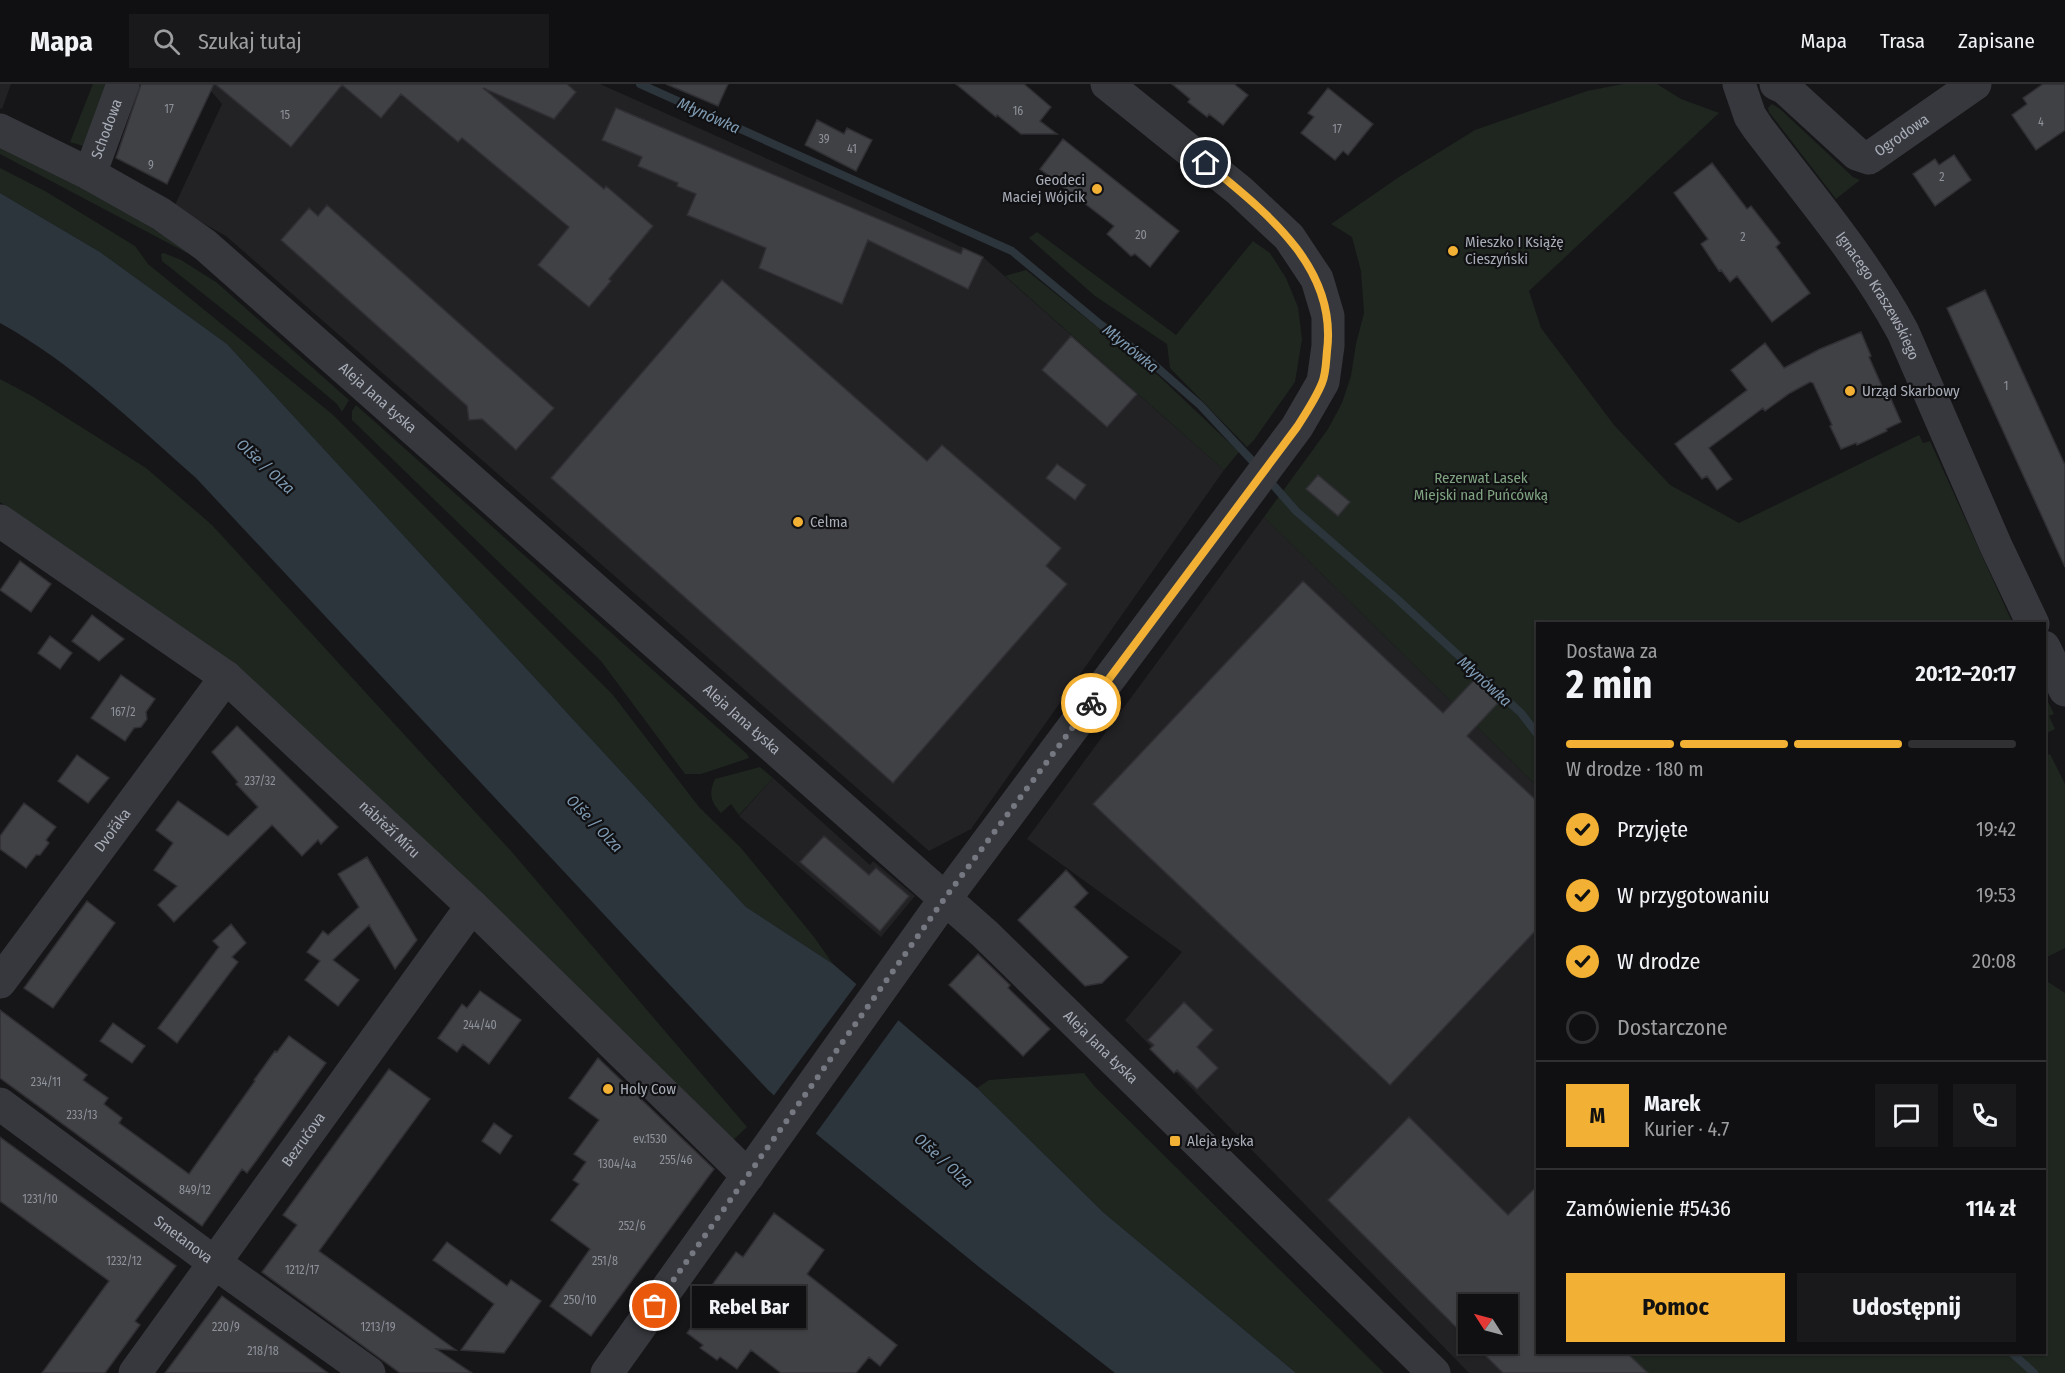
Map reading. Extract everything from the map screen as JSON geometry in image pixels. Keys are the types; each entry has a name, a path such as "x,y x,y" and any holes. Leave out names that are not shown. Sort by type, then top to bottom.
{"street":[{"name":"Schodowa","path":"90,174 123,84"},
{"path":"608,1373 945,898 1264,473 1297,427 1323,381 1328,346 1328,316 1317,279 1288,237 1240,191 1107,84"},
{"name":"Ignacego Kraszewskiego","path":"1739,84 1754,122 1864,267 1886,300 1903,332 1996,546 2032,622"},
{"name":"Ogrodowa","path":"1776,84 1785,88 1857,154 1869,158 1975,84"},
{"name":"Aleja Jana Łyska","path":"0,130 90,174 161,214 205,245 945,898 1030,978 1434,1373"},
{"name":"nábřeží Míru","path":"0,521 226,677 472,906 748,1176"},
{"path":"2046,651 2065,690"},
{"name":"Dvořáka","path":"0,982 226,677"},
{"name":"Bezručova","path":"135,1373 472,906"},
{"name":"Smetanova","path":"0,1104 215,1263 369,1373"}],"shaded area":[{"path":"0,84 11,84 2,109 0,108"},
{"path":"205,84 600,84 983,257 1224,470 971,829 929,851 226,236 174,207 222,104"},
{"path":"1264,517 1536,785 1536,1354 1538,1354 1542,1373 1469,1373 1125,1020 1182,952 1027,839"},
{"path":"773,778 870,865 873,861 915,896 881,937 739,816"}],"green space":[{"path":"93,84 106,84 83,146 70,142"},
{"name":"Rezerwat Lasek Miejski nad Puńcówką","path":"1623,84 1657,84 1681,99 1719,113 1529,291 1541,328 1614,425 1670,485 1739,523 1919,435 1923,443 1930,441 2012,622 1536,622 1536,785 1264,517 1328,429 1342,403 1351,376 1364,313 1361,271 1352,237 1331,224 1399,177 1475,130 1587,91"},
{"path":"1772,104 1853,177 1860,180 1836,199 1769,112 1768,108"},
{"path":"0,145 121,209 189,254 0,154"},
{"path":"0,168 45,191 135,246 148,264 332,414 613,695 699,807 741,848 814,937 833,964 746,907 227,344 100,252 0,193"},
{"path":"1037,232 1176,335 1253,241 1270,253 1286,278 1298,307 1302,339 1295,382 1254,440 1247,447 1170,368 1167,344 1095,296 1029,238"},
{"path":"164,253 181,260 216,282 349,400 342,412 337,404 255,335 162,261 161,254"},
{"path":"1026,270 1160,377 1239,452 1224,470 1005,276"},
{"path":"0,379 32,396 146,468 212,525 511,851 747,1127 727,1146 236,671 0,502"},
{"path":"356,405 749,758 701,774 685,774 601,661 352,420 352,411"},
{"path":"2046,698 2054,714 2049,716 2055,729 2046,734"},
{"path":"2050,754 2065,784 2065,948 2046,958 2046,756"},
{"path":"760,767 773,778 739,815 731,804 721,813 712,798 715,779"},
{"path":"2046,981 2065,993 2065,1373 1542,1373 1561,1354 2046,1354"},
{"path":"1084,1073 1094,1086 1384,1373 1296,1373 1104,1213 977,1088 989,1080"}],"water":[{"name":"Olše / Olza","path":"0,193 100,252 227,344 746,907 833,964 977,1088 1104,1213 1296,1373 1115,1373 979,1267 814,1132 768,1090 196,478 77,375 0,323"}],"pier":[{"path":"858,982 900,1018 814,1136 772,1098"}],"building":[{"path":"141,84 214,84 167,184 116,158"},
{"path":"215,84 567,84 576,92 554,119 483,88 604,189 606,186 653,226 589,307 538,265 569,227 462,138 458,142 401,94 381,118 342,85 291,147"},
{"path":"666,84 728,84 718,106"},
{"path":"956,84 1024,84 1051,107 1040,121 1057,134 1021,134"},
{"path":"1172,84 1234,84 1248,95 1223,125 1209,114 1207,117 1188,102 1190,99"},
{"path":"2043,84 2065,84 2065,130 2036,150 2012,115 2027,104 2023,98"},
{"path":"1328,88 1373,124 1348,155 1343,151 1335,160 1301,133 1314,117 1308,113"},
{"path":"616,108 961,254 963,248 983,257 968,289 868,240 842,304 759,268 766,248 687,215 696,194 677,186 678,183 638,166 642,157 602,140"},
{"path":"817,120 844,134 847,128 872,140 856,171 805,145"},
{"path":"1063,139 1179,231 1150,267 1135,254 1131,256 1107,234 1114,226 1040,169"},
{"path":"1954,155 1971,180 1935,206 1913,174 1935,159 1939,165"},
{"path":"1712,163 1747,209 1751,206 1780,243 1776,247 1810,293 1772,322 1737,276 1730,282 1721,270 1719,271 1701,244 1708,239 1674,193"},
{"path":"327,205 554,408 516,450 482,419 469,420 467,406 281,240 309,208 318,216"},
{"name":"Celma","path":"722,280 927,461 942,445 1061,548 1046,566 1067,584 893,783 551,478"},
{"path":"1985,290 2065,465 2065,567 1947,308"},
{"path":"1861,332 1888,400 1891,399 1901,422 1886,429 1887,431 1857,445 1856,443 1841,449 1813,383 1810,382 1765,411 1763,408 1709,448 1732,479 1717,490 1707,476 1702,479 1675,444 1747,390 1731,370 1765,343 1784,368 1820,349"},
{"path":"1071,336 1137,394 1107,427 1042,370"},
{"path":"1057,464 1086,485 1075,500 1046,478"},
{"path":"1318,475 1350,502 1338,516 1306,489"},
{"path":"20,561 51,584 31,612 0,590"},
{"path":"1303,581 1443,713 1475,679 1499,702 1467,736 1536,800 1536,930 1390,1085 1093,804"},
{"path":"92,615 124,639 99,661 72,641"},
{"path":"50,636 72,653 60,669 38,653"},
{"path":"121,675 155,699 146,712 147,719 141,727 134,728 125,741 91,718"},
{"path":"237,726 338,827 321,844 318,840 302,856 272,825 174,922 158,905 177,886 154,870 173,843 156,830 178,801 228,836 258,807 236,784 238,782 212,752"},
{"path":"77,755 109,778 88,803 58,781"},
{"path":"24,803 56,827 46,840 49,843 26,868 0,849 0,836"},
{"path":"824,836 869,875 876,868 909,896 880,931 800,862"},
{"path":"367,857 417,940 395,969 369,925 333,960 359,980 338,1006 305,980 320,961 307,952 323,931 328,935 359,907 338,874"},
{"path":"1066,870 1088,893 1074,907 1128,957 1102,983 1085,986 1018,920"},
{"path":"87,901 115,923 53,1008 24,988"},
{"path":"231,924 246,943 232,957 238,962 177,1043 158,1028 219,947 213,941"},
{"path":"978,954 1010,985 1008,988 1050,1029 1023,1056 949,985"},
{"path":"480,991 521,1020 489,1064 463,1044 457,1052 438,1038 462,1004 467,1008"},
{"path":"1184,1002 1213,1030 1197,1047 1218,1068 1197,1089 1177,1070 1174,1073 1150,1049 1154,1045 1148,1040"},
{"path":"0,1010 87,1075 83,1080 108,1098 104,1104 122,1118 119,1123 189,1174 275,1051 277,1052 289,1036 326,1063 247,1173 242,1169 202,1226 0,1078"},
{"path":"113,1023 145,1046 132,1063 100,1041"},
{"path":"598,1058 714,1169 591,1336 550,1306 590,1249 551,1220 579,1184 573,1180 586,1162 574,1154 599,1120 569,1098"},
{"path":"389,1069 430,1099 319,1251 456,1350 436,1349 472,1373 400,1373 262,1272 297,1225 283,1215"},
{"path":"1409,1117 1508,1215 1536,1187 1536,1354 1628,1354 1648,1373 1503,1373 1484,1354 1518,1354 1518,1294 1458,1294 1458,1329 1328,1200"},
{"path":"494,1123 512,1136 500,1154 482,1141"},
{"path":"0,1137 176,1266 135,1321 140,1325 105,1373 42,1373 109,1281 0,1201"},
{"path":"774,1213 824,1250 807,1274 897,1345 880,1366 869,1357 856,1373 781,1373 751,1350 737,1369 720,1357 717,1360 700,1348 703,1345 687,1333 718,1290 712,1285 736,1252 743,1257"},
{"path":"447,1242 507,1286 511,1280 541,1301 504,1353 461,1350 494,1304 433,1260"},
{"path":"222,1296 298,1351 328,1373 165,1373"}],"waterway":[{"name":"Młynówka","path":"640,84 1012,251 1100,324 1144,356 1200,405 1258,467"},
{"name":"Młynówka","path":"1267,478 1296,511 1396,598 1521,713 1536,732"},
{"name":"Młynówka","path":"2013,1354 2034,1373"}],"way so far":[{"path":"655,1306 945,898 1091,703"}],"place":[{"name":"Geodeci Maciej Wójcik","path":"1097,189"},
{"name":"Mieszko I Książę Cieszyński","path":"1453,251"},
{"name":"Urząd Skarbowy","path":"1850,391"},
{"name":"Celma","path":"798,522"},
{"name":"Holy Cow","path":"608,1089"},
{"name":"Aleja Łyska","path":"1175,1141"},
{"name":"Rebel Bar","path":"655,1306"}],"route":[{"path":"1091,703 1256,484 1307,412 1323,381 1328,346 1328,316 1317,279 1288,237 1240,191 1206,163"}]}
